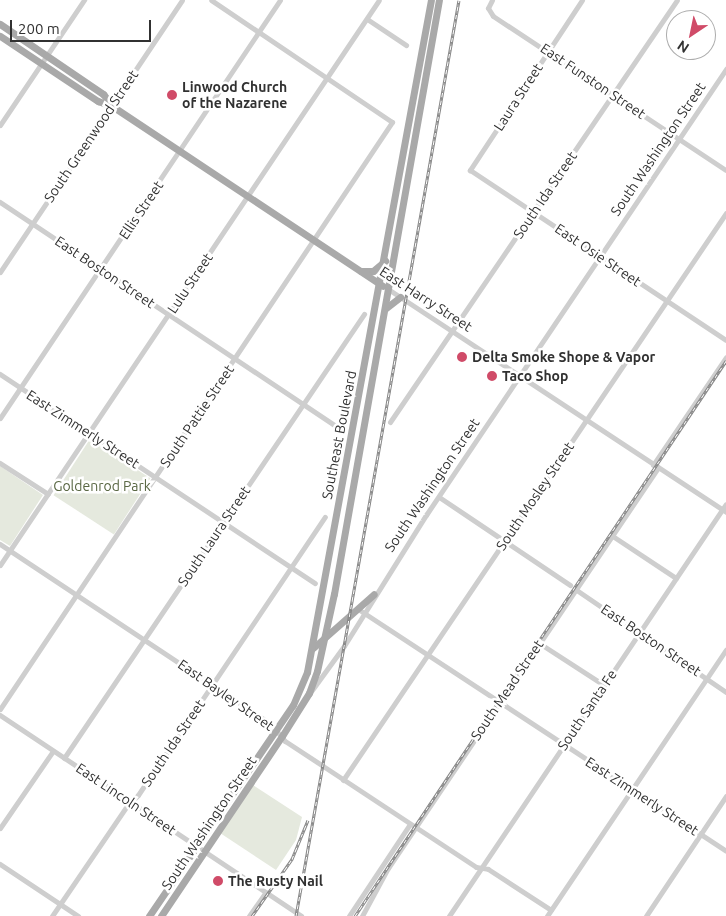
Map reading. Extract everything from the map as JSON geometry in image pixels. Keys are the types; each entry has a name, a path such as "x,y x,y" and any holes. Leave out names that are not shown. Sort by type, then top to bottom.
{"main road":[{"name":"Southeast Boulevard","path":"197,846 302,688 381,284 431,0"},
{"name":"Southeast Boulevard","path":"309,693 327,634 439,0"},
{"name":"East Harry Street","path":"0,24 103,94 112,106"},
{"name":"East Harry Street","path":"0,36 98,101 112,106 388,289"},
{"path":"361,271 373,271 385,260"},
{"path":"384,312 389,303 400,297"},
{"path":"310,653 327,634 361,610 374,594"},
{"name":"South Washington Street","path":"161,916 309,693"},
{"name":"South Washington Street","path":"149,916 197,846"}],"street":[{"path":"0,125 84,0"},
{"name":"South Greenwood Street","path":"0,272 182,0"},
{"path":"211,0 327,77"},
{"name":"Ellis Street","path":"0,418 181,151 280,0"},
{"name":"Lulu Street","path":"0,565 379,0"},
{"name":"East Funston Street","path":"492,0 488,8 493,16 726,170"},
{"name":"Laura Street","path":"470,170 582,0"},
{"name":"South Ida Street","path":"390,422 677,0"},
{"path":"367,19 406,45"},
{"name":"South Washington Street","path":"374,594 726,69"},
{"name":"South Pattie Street","path":"0,709 316,241 392,122 327,77"},
{"name":"East Osie Street","path":"470,170 726,340"},
{"name":"East Boston Street","path":"0,202 334,425"},
{"name":"South Mosley Street","path":"343,780 726,213"},
{"name":"East Harry Street","path":"388,289 724,511"},
{"name":"South Laura Street","path":"64,758 364,314"},
{"name":"South Mead Street","path":"349,916 500,701 539,643 573,587 611,535 726,357"},
{"name":"East Zimmerly Street","path":"0,374 315,583"},
{"path":"0,463 48,494"},
{"name":"East Boston Street","path":"438,497 726,692"},
{"name":"South Santa Fe","path":"449,916 676,578 724,511 726,504"},
{"name":"South Ida Street","path":"52,916 213,684 325,517"},
{"path":"611,535 676,578"},
{"name":"East Bayley Street","path":"0,544 213,684 343,780 412,825 551,910"},
{"name":"South Washington Street","path":"309,693 344,646 361,610"},
{"name":"East Zimmerly Street","path":"361,610 726,852"},
{"path":"539,643 604,685"},
{"path":"547,916 726,650"},
{"name":"East Lincoln Street","path":"0,715 301,916"},
{"path":"0,828 53,751"},
{"path":"646,916 726,796"},
{"name":"South Mead Street","path":"362,916 412,825"},
{"path":"0,864 78,916"},
{"path":"249,916 266,892"}],"green space":[{"name":"Goldenrod Park","path":"90,439 150,478 114,534 54,495"},
{"path":"0,466 43,495 10,546 0,540"},
{"path":"253,785 302,817 296,840 276,870 220,833"}],"railway":[{"path":"296,916 459,0"},
{"path":"355,916 726,361"},
{"path":"252,916 292,859 308,820"}],"place":[{"name":"Linwood Church of the Nazarene","path":"172,95"},
{"name":"Delta Smoke Shope & Vapor","path":"462,357"},
{"name":"Taco Shop","path":"492,376"},
{"name":"The Rusty Nail","path":"218,881"}]}
